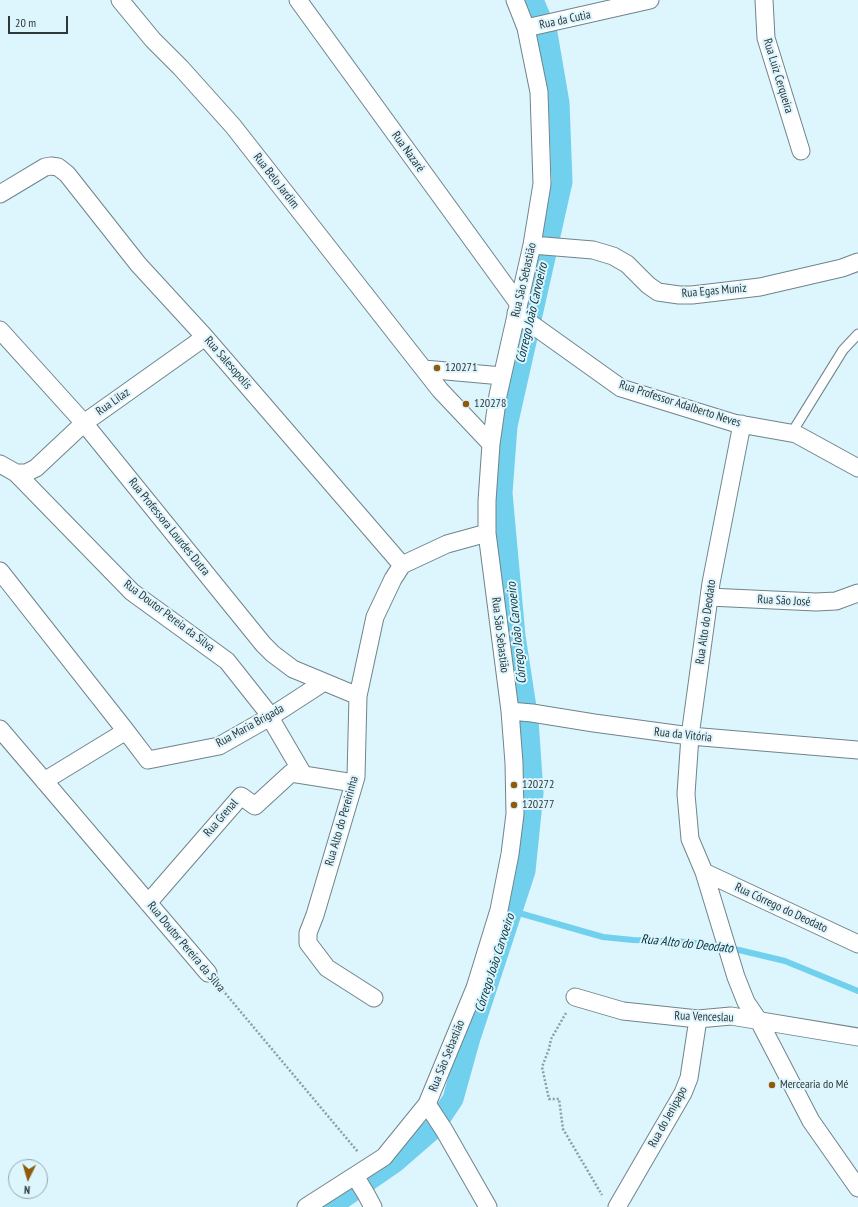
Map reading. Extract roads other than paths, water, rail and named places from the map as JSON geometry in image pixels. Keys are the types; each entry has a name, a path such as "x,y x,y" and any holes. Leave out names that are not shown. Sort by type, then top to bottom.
{"street":[{"name":"Rua Belo Jardim","path":"120,0 153,40 181,68 233,126 440,390 491,444"},
{"name":"Rua Nazaré","path":"298,0 517,308"},
{"name":"Rua São Sebastião","path":"306,1207 363,1189 370,1166 384,1157 431,1109 475,988 499,910 510,854 515,814 514,763 521,712 487,532 487,501 491,444 498,395 517,308 537,246 542,184 539,92 531,27 515,0"},
{"name":"Rua da Cutia","path":"531,27 650,0"},
{"name":"Rua Luiz Cerqueira","path":"764,0 766,38 801,151"},
{"name":"Rua Salesopolis","path":"0,194 45,167 58,167 67,174 138,264 205,337 402,565"},
{"name":"Rua Egas Muniz","path":"537,246 594,250 613,256 627,264 648,285 658,292 680,295 760,287 842,268 858,262"},
{"name":"Rua Professor Adalberto Neves","path":"517,308 620,388 734,423 796,434 858,468"},
{"name":"Rua Professora Lourdes Dutra","path":"0,330 84,424 263,644 293,669 358,696"},
{"name":"Rua Lilaz","path":"21,473 36,468 84,424 205,337"},
{"path":"424,369 502,376"},
{"name":"Rua Alto do Deodato","path":"742,424 709,597 690,736 686,794 690,839 704,872 731,962 746,1002 759,1021 811,1121 858,1188"},
{"path":"0,464 21,473"},
{"name":"Rua Doutor Pereia da Silva","path":"21,473 132,592 227,660 265,709 303,774"},
{"path":"402,565 447,544 487,532"},
{"name":"Rua Alto do Pereirinha","path":"374,998 327,968 308,943 308,933 315,915 356,777 358,696 375,617 393,579 402,565"},
{"path":"0,571 126,731 44,781"},
{"name":"Rua São José","path":"709,597 816,602 836,601 858,593"},
{"name":"Rua Maria Brigada","path":"126,731 148,760 219,746 270,717 324,682"},
{"name":"Rua da Vitória","path":"521,712 594,724 690,736 858,750"},
{"name":"Rua Doutor Pereira da Silva","path":"0,729 208,973"},
{"name":"Rua Grenal","path":"148,903 241,796 255,806 291,773 354,783"},
{"name":"Rua Córrego do Deodato","path":"704,872 858,944"},
{"name":"Rua Venceslau","path":"575,997 623,1010 698,1019 731,1016 858,1038"},
{"name":"Rua do Jenipapo","path":"615,1205 683,1093 689,1078 698,1019"},
{"path":"431,1109 488,1207"}],"lane":[{"path":"791,434 843,350 858,334"}],"waterway":[{"name":"Córrego João Carvoeiro","path":"330,1207 395,1162 433,1129 453,1099 470,1038 525,871 533,793 528,720 515,636 502,493 507,426 562,182 559,103 547,33 533,0"},
{"name":"Rua Alto do Deodato","path":"512,911 603,937 633,940 689,942 739,950 785,961 858,991"}],"place":[{"name":"120271","path":"437,368"},
{"name":"120278","path":"466,404"},
{"name":"120272","path":"514,785"},
{"name":"120277","path":"514,805"},
{"name":"Mercearia do Mé","path":"772,1085"}]}
